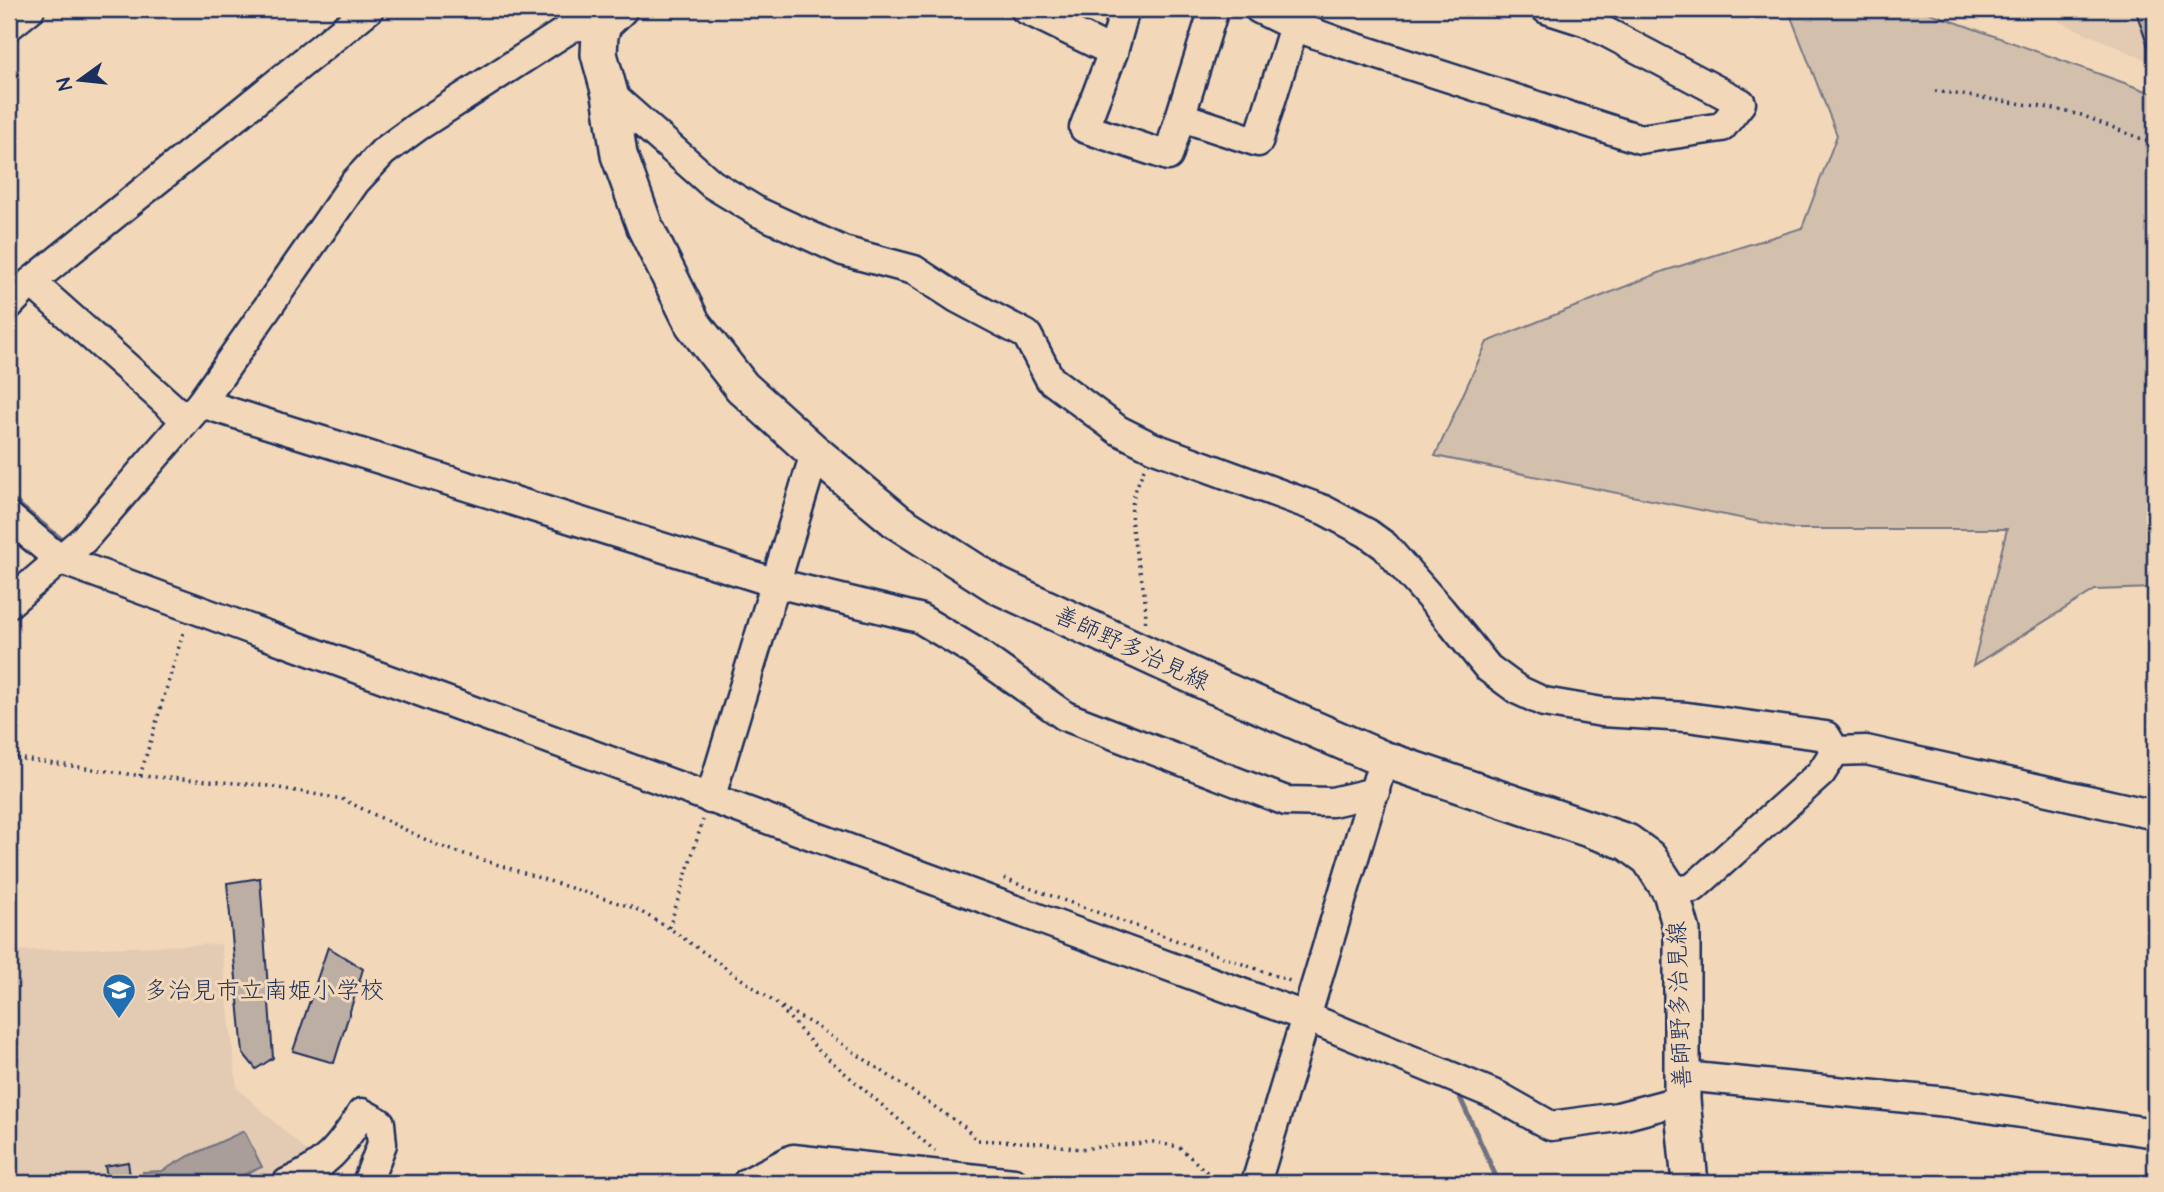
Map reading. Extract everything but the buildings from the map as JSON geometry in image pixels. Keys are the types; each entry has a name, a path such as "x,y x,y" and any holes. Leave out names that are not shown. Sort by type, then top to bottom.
{"main road":[{"name":"善師野多治見線","path":"602,19 599,54 610,94 619,155 645,227 693,324 742,387 815,453 898,522 999,586 1217,687 1382,759 1627,842 1649,858 1671,892 1682,931 1681,1028 1689,1183"}],"street":[{"path":"9,26 30,9"},
{"path":"9,305 32,282 369,9"},
{"path":"1025,9 1113,51"},
{"path":"1125,9 1113,51 1084,128 1168,156 1214,9"},
{"path":"1259,9 1294,26 1640,139 1722,127 1741,103 1587,22 1546,9"},
{"path":"9,603 84,539 193,412 355,183 383,152 572,27 602,19"},
{"path":"1182,117 1258,142 1294,26"},
{"path":"610,94 712,184 758,212 843,251 914,270 957,298 1027,335 1050,379 1118,430 1152,447 1324,510 1367,533 1385,546 1488,668 1518,690 1544,702 1602,712 1686,718 1826,736 1835,751"},
{"path":"32,282 193,412 776,583 919,618 974,651 1065,716 1286,801 1332,802 1375,792"},
{"path":"710,799 815,453"},
{"path":"9,517 59,559 710,799 1311,1004 1435,1069 1498,1096 1551,1126 1618,1117 1683,1088 1947,1102 2155,1133"},
{"path":"1835,751 1866,750 2155,815"},
{"path":"1671,892 1693,888 1821,773 1835,751"},
{"path":"1256,1183 1375,792 1382,759"},
{"path":"287,1183 318,1167 341,1146 362,1113 380,1123 382,1143 367,1183"},
{"path":"747,1183 793,1158 1014,1183"}],"path":[{"path":"1935,91 2081,115 2147,141 2155,148"},
{"path":"1137,650 1146,623 1146,594 1133,528 1132,501 1152,447"},
{"path":"140,776 190,607"},
{"path":"9,757 140,776 262,785 342,799 439,846 634,908 669,928 777,1004 814,1025 966,1128 976,1140 1041,1143 1080,1149 1153,1142 1179,1147 1219,1183"},
{"path":"669,928 710,799"},
{"path":"1003,879 1311,1004"},
{"path":"777,1004 816,1048 955,1169 959,1178"}],"shaded area":[{"path":"1788,9 1919,9 2155,94 2155,588 2095,590 1973,666 2007,529 1794,529 1435,456 1487,342 1664,271 1802,228 1837,135"},
{"path":"2063,9 2155,9 2155,64 2058,21"},
{"name":"多治見市立南姫小学校","path":"221,944 237,1088 309,1153 291,1175 272,1183 9,1183 9,951"},
{"path":"244,1131 262,1167 225,1183 143,1183 143,1172 162,1171"}],"waterway":[{"path":"9,497 66,543"},
{"path":"1190,959 1296,998"},
{"path":"1457,1091 1499,1183"}],"place":[{"name":"多治見市立南姫小学校","path":"119,1020"}]}
